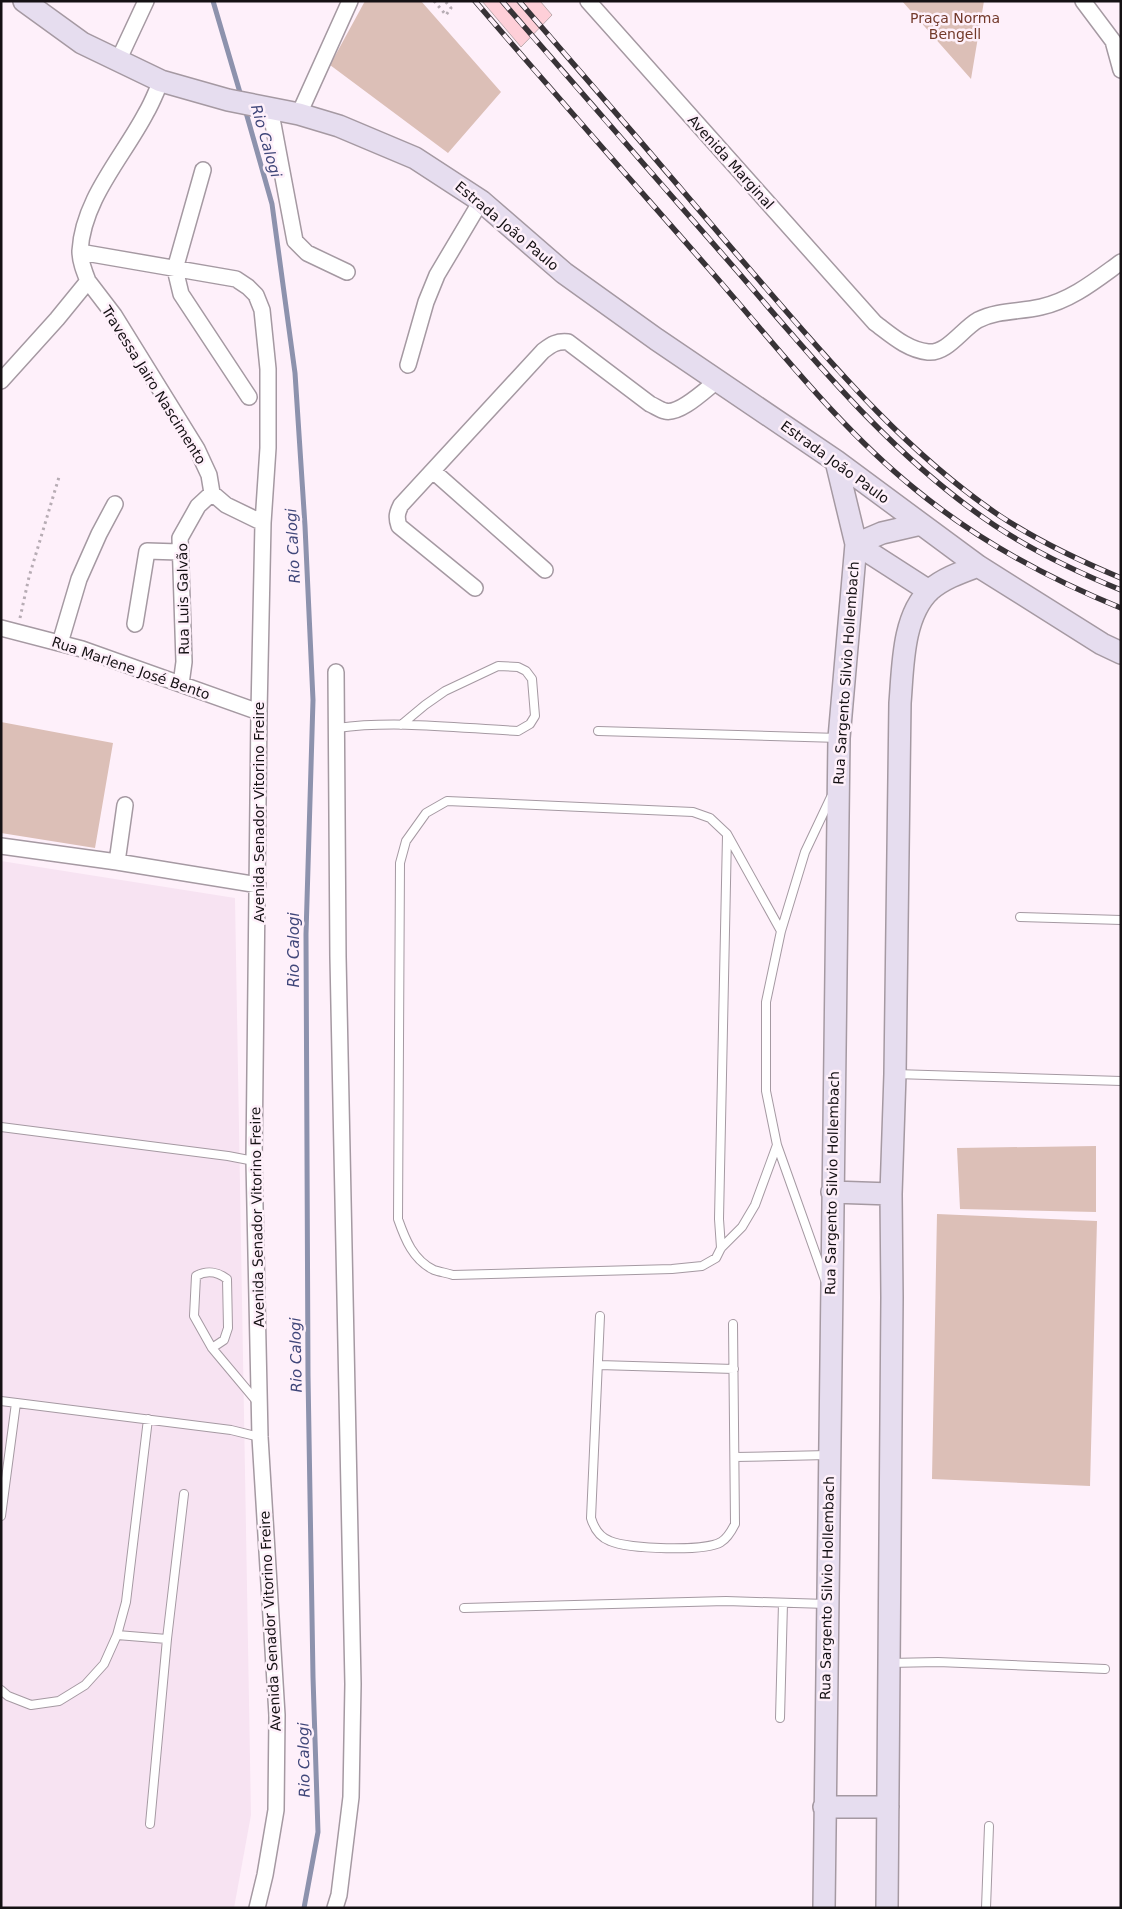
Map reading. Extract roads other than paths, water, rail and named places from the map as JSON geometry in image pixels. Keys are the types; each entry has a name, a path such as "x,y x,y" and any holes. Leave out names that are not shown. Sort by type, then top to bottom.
{"main road":[{"name":"Estrada João Paulo","path":"24,1 82,43 161,81 228,100 299,114 339,126 415,158 481,201 564,273 656,339 836,461 978,566 1102,644 1121,653"},
{"name":"Rua Sargento Silvio Hollembach","path":"824,1908 838,738 856,544 836,461"},
{"path":"856,544 882,533 921,524"},
{"path":"856,544 929,591"},
{"path":"887,1908 892,1297 891,1194 895,1074 900,703 906,645 914,612 929,591 940,583 978,566"},
{"path":"832,1192 891,1194"},
{"path":"824,1807 888,1807"}],"street":[{"path":"118,61 146,1"},
{"path":"299,114 350,1"},
{"name":"Avenida Marginal","path":"588,1 874,323 904,344 918,350 930,352 941,349 978,320 1007,311 1041,307 1072,296 1121,262"},
{"path":"1083,1 1113,41 1121,70"},
{"path":"161,81 146,113 91,207 84,226 80,252 175,269"},
{"path":"264,106 296,241 307,254 347,272"},
{"path":"203,170 175,269 181,294 249,398"},
{"path":"408,365 426,302 438,275 481,201"},
{"name":"Travessa Jairo Nascimento","path":"80,252 82,266 88,281 114,316 197,449 209,475 212,493"},
{"name":"Avenida Senador Vitorino Freire","path":"175,269 236,279 248,286 256,295 262,310 268,369 268,448 263,523 259,712 254,1161 260,1437 277,1715 276,1810 265,1875 257,1908"},
{"path":"1,381 57,319 88,281"},
{"path":"475,588 399,526 396,519 401,505 543,351 560,341 568,342 650,404 666,411 676,410 687,404 718,380"},
{"path":"433,471 544,570"},
{"path":"212,493 226,505 263,523"},
{"name":"Rua Luis Galvão","path":"181,684 184,662 180,538 198,506 212,493"},
{"path":"60,643 80,579 99,534 115,504"},
{"path":"135,624 147,551 179,552"},
{"name":"Rua Marlene José Bento","path":"1,628 82,649 259,712"},
{"path":"335,1908 339,1895 351,1797 353,1684 338,957 336,672"},
{"path":"117,862 125,805"},
{"path":"1,846 117,862 258,885"}],"lane":[{"path":"337,728 361,725 401,725 518,731 530,724 535,716 532,679 526,671 518,667 498,666 445,690 401,725"},
{"path":"598,731 838,738"},
{"path":"831,1297 777,1146 766,1092 766,1002 781,931 805,852 838,784"},
{"path":"777,1146 755,1205 742,1227 721,1248 716,1258 702,1266 672,1269 453,1275 434,1270 419,1260 406,1242 398,1218 400,863 406,841 426,813 448,801 693,812 710,818 727,834 781,931"},
{"path":"721,1248 719,1209 727,834"},
{"path":"1020,917 1121,920"},
{"path":"895,1074 1121,1081"},
{"path":"1,1127 218,1154 254,1161"},
{"path":"212,1348 224,1340 228,1328 227,1279 220,1274 204,1272 196,1276 194,1316 212,1348 260,1406"},
{"path":"600,1316 591,1518 594,1528 599,1534 610,1541 634,1547 711,1547 723,1541 735,1524 733,1324"},
{"path":"599,1365 734,1369"},
{"path":"1,1401 231,1430 260,1437"},
{"path":"1,1516 16,1402"},
{"path":"1,1690 8,1696 32,1705 59,1701 85,1685 104,1664 117,1635 126,1602 148,1419"},
{"path":"735,1457 829,1455"},
{"path":"150,1824 167,1639 184,1494"},
{"path":"464,1608 726,1601 827,1604"},
{"path":"780,1718 783,1602"},
{"path":"117,1635 167,1639"},
{"path":"889,1663 938,1662 1105,1669"},
{"path":"986,1908 989,1826"}],"waterway":[{"name":"Rio Calogi","path":"213,1 241,96"},
{"name":"Rio Calogi","path":"245,109 272,204 295,373 305,526 313,700 306,934 308,1375 313,1677 318,1832 304,1908"}],"railway":[{"path":"475,1 808,383 859,439 886,465 939,508 988,541 1040,571 1121,608"},
{"path":"502,1 818,364 884,434 955,497 994,525 1024,544 1121,590"},
{"path":"519,1 800,328 894,429 963,489 1000,516 1059,550 1121,578"}],"park label":[{"name":"Praça Norma Bengell","path":"955,26"}]}
